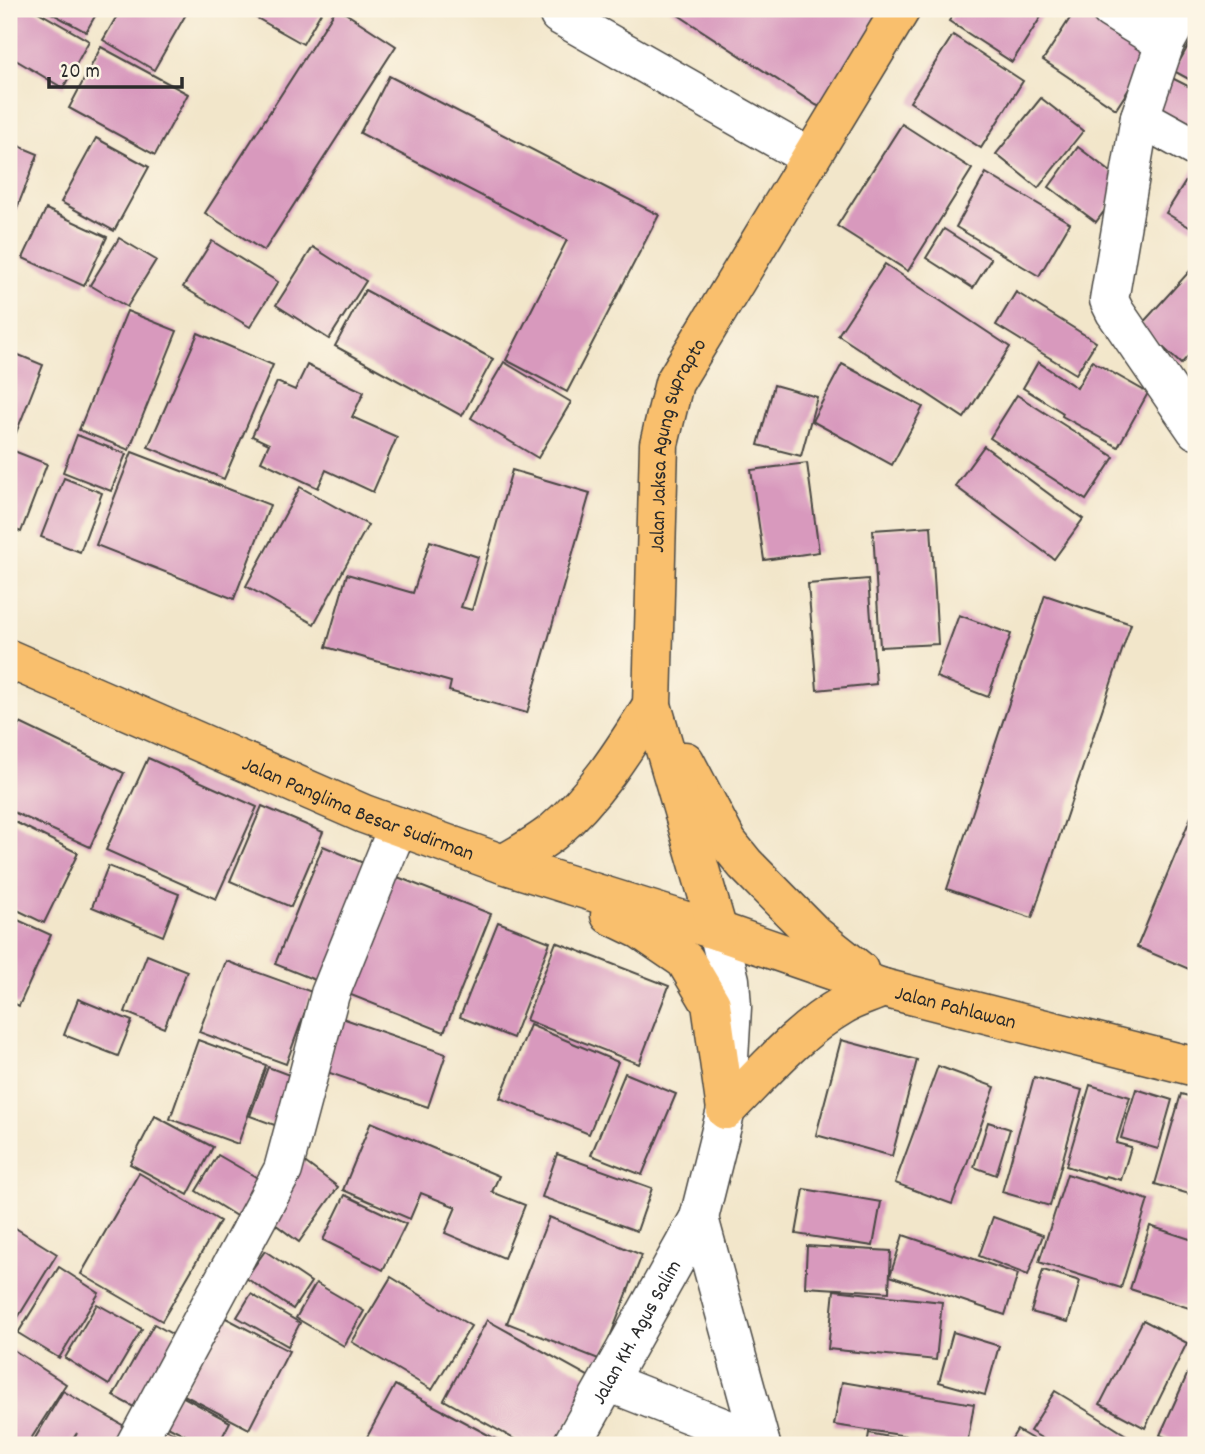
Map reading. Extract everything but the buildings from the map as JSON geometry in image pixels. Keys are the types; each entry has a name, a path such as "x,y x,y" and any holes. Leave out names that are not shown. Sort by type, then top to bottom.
{"main road":[{"name":"Jalan Jaksa Agung Suprapto","path":"718,931 652,705 659,444 674,383 901,9"},
{"name":"Jalan Panglima Besar Sudirman","path":"9,659 351,808 503,864 718,931"},
{"path":"503,864 552,833 580,806 603,780 652,705 691,771 728,844 815,935 883,988 844,1004 815,1025 726,1110"},
{"path":"503,864 641,930 685,960 710,1004 726,1110"},
{"name":"Jalan Pahlawan","path":"718,931 883,988 1196,1067"}],"street":[{"path":"1110,9 1165,43"},
{"path":"1184,9 1165,43 1140,117 1109,300 1196,430"},
{"path":"559,15 809,157"},
{"path":"1140,117 1196,148"},
{"path":"135,1445 283,1170 330,994 398,825"},
{"path":"718,931 730,980 732,1007 726,1110 699,1218 760,1444"},
{"name":"Jalan KH. Agus Salim","path":"572,1445 699,1218"},
{"path":"608,1382 760,1444"}]}
